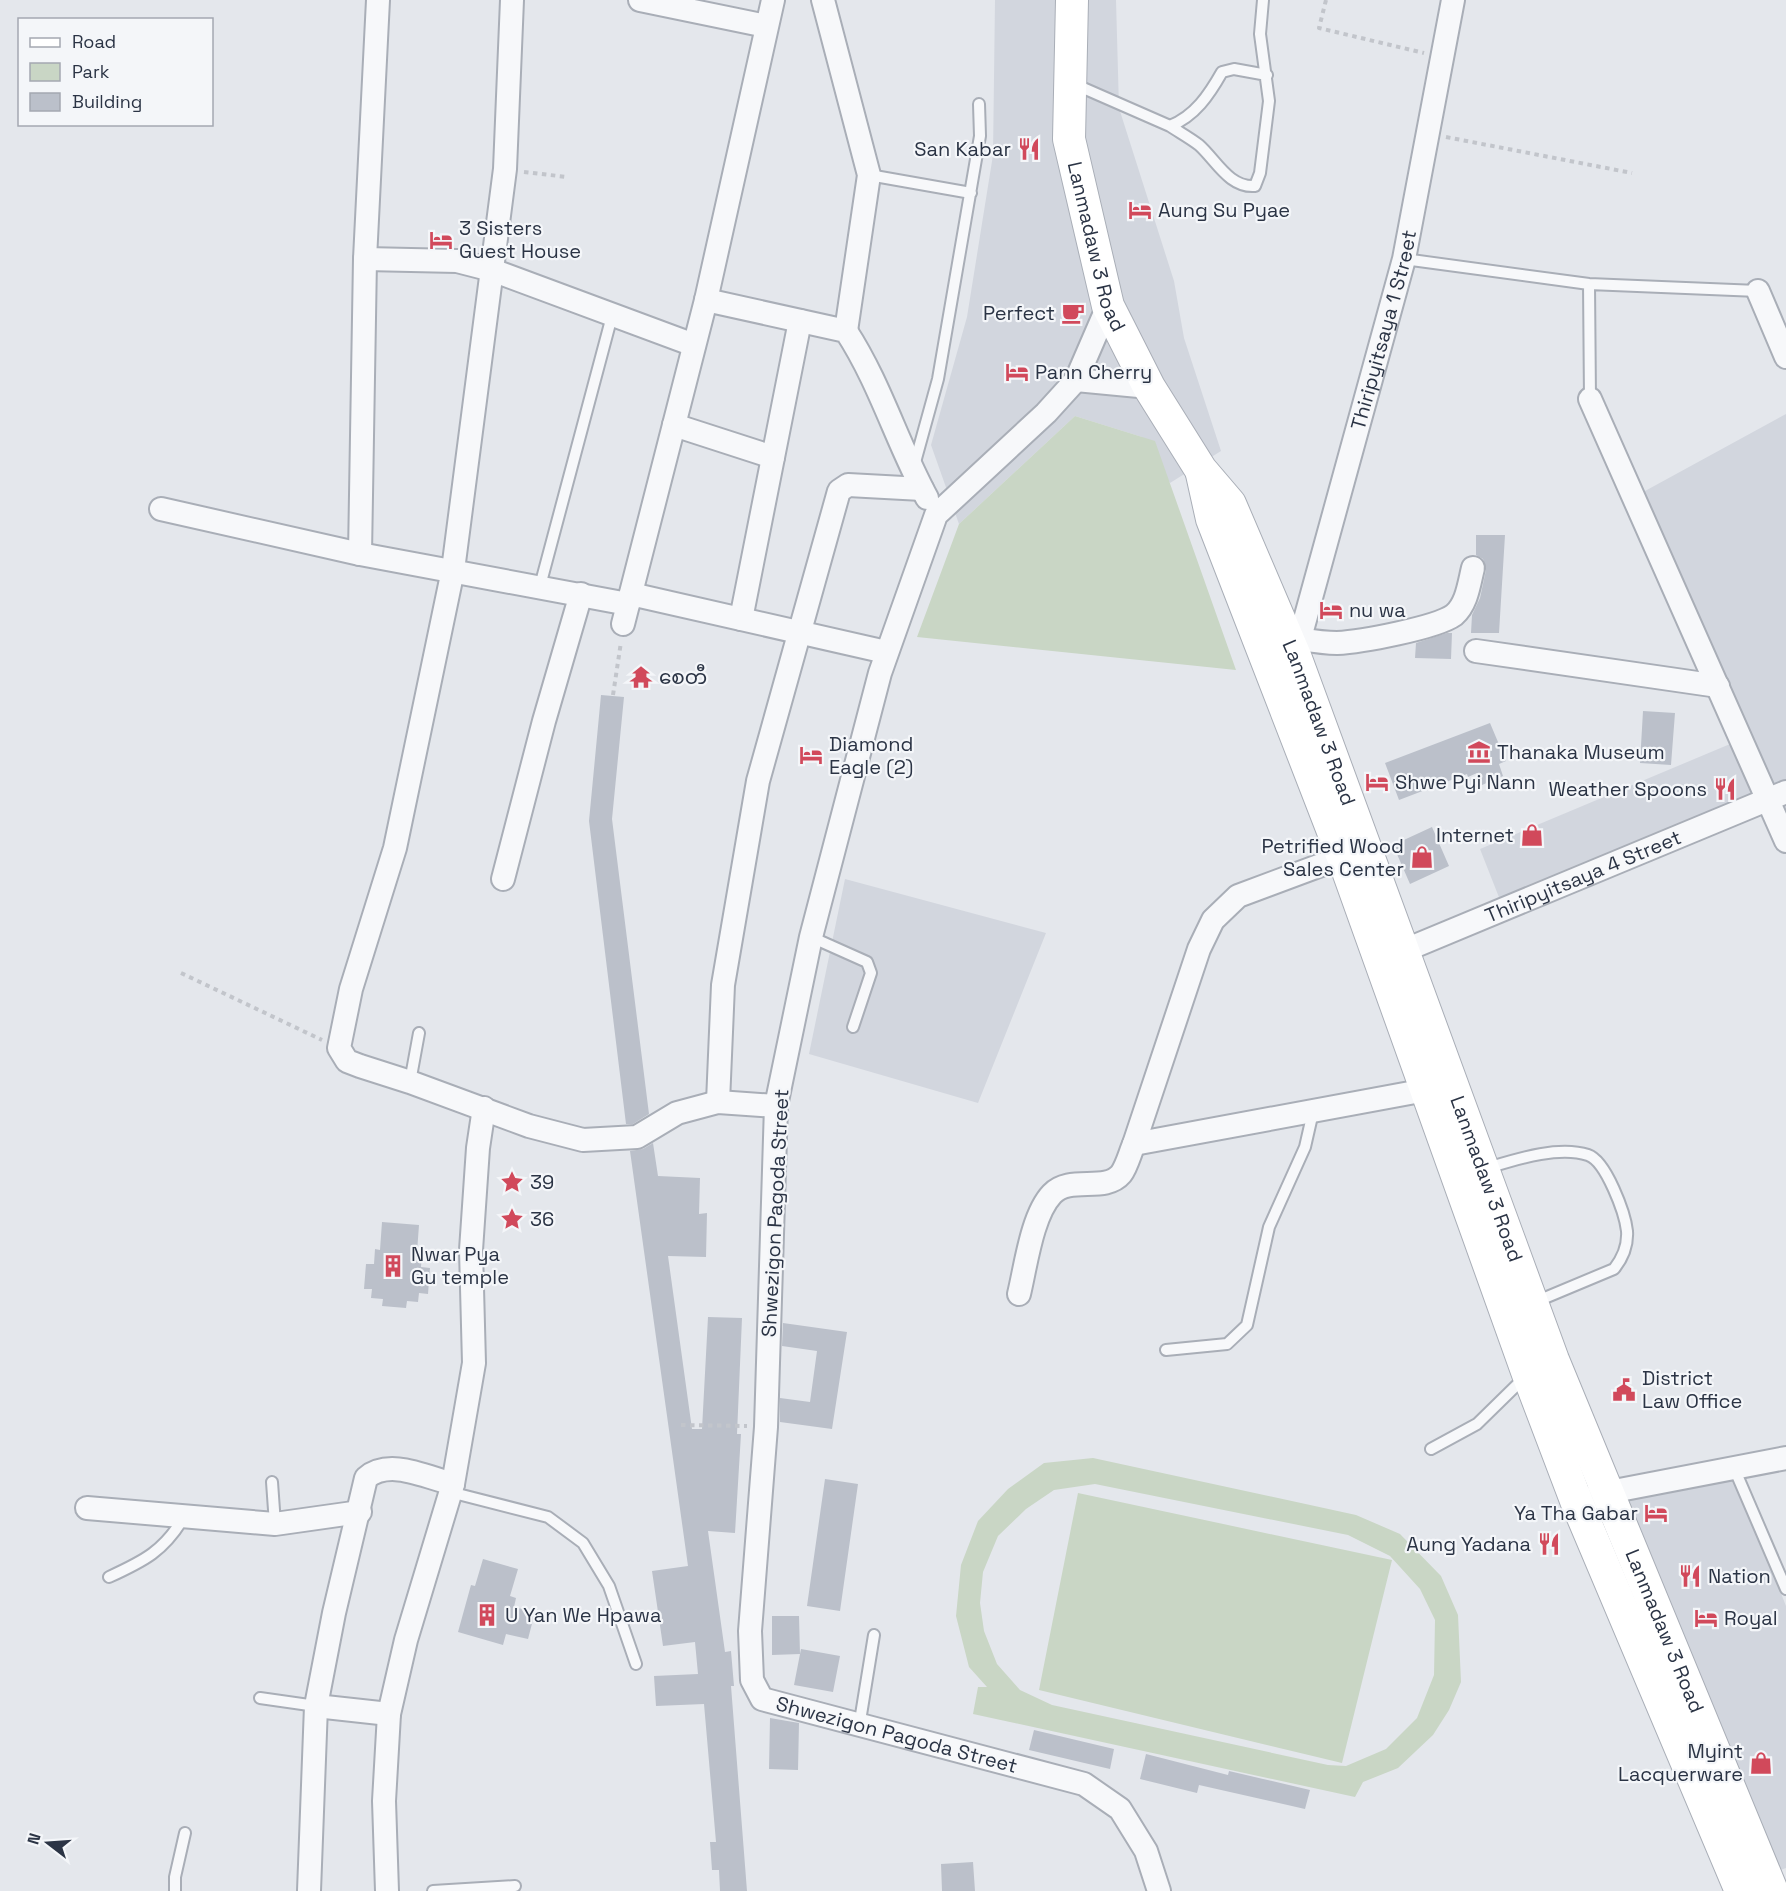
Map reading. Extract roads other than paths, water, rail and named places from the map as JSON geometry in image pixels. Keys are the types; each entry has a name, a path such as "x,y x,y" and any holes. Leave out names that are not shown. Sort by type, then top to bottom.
{"main road":[{"name":"Lanmadaw 3 Road","path":"1072,0 1069,139 1107,306 1149,387 1202,470 1230,504 1297,648 1355,852"},
{"name":"Lanmadaw 3 Road","path":"1202,470 1212,519 1355,852 1393,956 1483,1169 1532,1303 1540,1367 1577,1503 1767,1888"},
{"name":"Lanmadaw 3 Road","path":"1393,956 1426,1090 1540,1367 1609,1492 1767,1888"}],"street":[{"path":"360,554 365,259 378,0"},
{"path":"512,0 505,169 453,570 395,848 351,989 339,1048 347,1061 484,1108 529,1126 583,1140 637,1137 677,1113 718,1102 776,1106"},
{"path":"640,0 665,2 766,26"},
{"path":"627,607 705,300 773,0"},
{"path":"823,0 868,175 846,331 865,360 917,480 936,515"},
{"name":"Thiripyitsaya 1 Street","path":"1297,648 1404,259 1453,0"},
{"path":"365,259 457,261 492,270 694,345"},
{"path":"1758,291 1786,357"},
{"path":"705,300 846,331"},
{"name":"Shwezigon Pagoda Street","path":"1107,306 1076,380 1046,413 936,515 886,652 811,937 776,1106 766,1427 750,1631 752,1680 762,1699 859,1727 1084,1784 1120,1809 1146,1851 1159,1891"},
{"path":"741,619 800,321"},
{"path":"1076,380 1149,387"},
{"path":"1590,399 1718,686 1777,796 1786,841"},
{"path":"674,425 773,457"},
{"path":"718,1102 723,985 758,781 839,491 848,486 917,480"},
{"path":"161,509 360,554 581,594 627,607 741,619 886,652"},
{"path":"1297,648 1355,641 1418,628 1452,616 1465,599 1473,568"},
{"path":"503,879 541,732 581,594"},
{"path":"1476,651 1718,686"},
{"name":"Thiripyitsaya 4 Street","path":"1393,956 1777,796"},
{"path":"1019,1294 1039,1218 1045,1203 1055,1191 1073,1184 1110,1182 1121,1174 1134,1144 1199,949 1213,920 1238,896 1355,852"},
{"path":"1134,1144 1426,1090"},
{"path":"387,1891 384,1801 389,1714 406,1640 451,1488 474,1363 471,1250 478,1148 484,1108"},
{"path":"1577,1503 1609,1492 1786,1458"},
{"path":"309,1891 316,1706 334,1613 360,1512 366,1478 373,1472 388,1467 451,1488"},
{"path":"87,1508 275,1524 360,1512"},
{"path":"316,1706 389,1714"}],"lane":[{"path":"1071,83 1170,126 1198,145 1233,181 1245,187 1255,186 1260,173 1269,101 1260,34 1263,0"},
{"path":"1170,126 1186,120 1214,87 1222,72 1234,69 1267,75"},
{"path":"917,480 938,379 980,136 979,104"},
{"path":"868,175 970,193"},
{"path":"1404,259 1589,284 1758,291"},
{"path":"1589,284 1590,399"},
{"path":"540,586 612,316"},
{"path":"811,937 867,962 871,973 853,1027"},
{"path":"410,1082 419,1033"},
{"path":"1166,1350 1227,1344 1247,1325 1269,1227 1305,1147 1313,1112"},
{"path":"1483,1169 1543,1152 1588,1155 1600,1164 1614,1190 1627,1232 1622,1259 1614,1269 1532,1303"},
{"path":"1431,1449 1477,1424 1540,1367"},
{"path":"1734,1468 1786,1589"},
{"path":"272,1482 275,1524"},
{"path":"451,1488 548,1517 583,1543 609,1586 636,1664"},
{"path":"109,1577 151,1557 172,1536 184,1517"},
{"path":"859,1727 874,1635"},
{"path":"260,1698 316,1706"},
{"path":"175,1891 185,1833"},
{"path":"433,1891 515,1887"}],"place":[{"name":"San Kabar","path":"1029,149"},
{"name":"Aung Su Pyae","path":"1140,210"},
{"name":"3 Sisters Guest House","path":"441,240"},
{"name":"Perfect","path":"1073,313"},
{"name":"Pann Cherry","path":"1017,372"},
{"name":"nu wa","path":"1331,610"},
{"name":"စေတီ","path":"641,677"},
{"name":"Thanaka Museum","path":"1479,752"},
{"name":"Diamond Eagle (2)","path":"811,755"},
{"name":"Shwe Pyi Nann","path":"1377,782"},
{"name":"Weather Spoons","path":"1725,789"},
{"name":"Internet","path":"1532,835"},
{"name":"Petrified Wood Sales Center","path":"1422,857"},
{"name":"39","path":"512,1182"},
{"name":"36","path":"512,1219"},
{"name":"Nwar Pya Gu temple","path":"393,1266"},
{"name":"District Law Office","path":"1624,1390"},
{"name":"Ya Tha Gabar","path":"1656,1513"},
{"name":"Aung Yadana","path":"1549,1544"},
{"name":"Nation","path":"1690,1576"},
{"name":"U Yan We Hpawa","path":"487,1615"},
{"name":"Royal","path":"1706,1618"},
{"name":"Myint Lacquerware","path":"1761,1763"}]}
